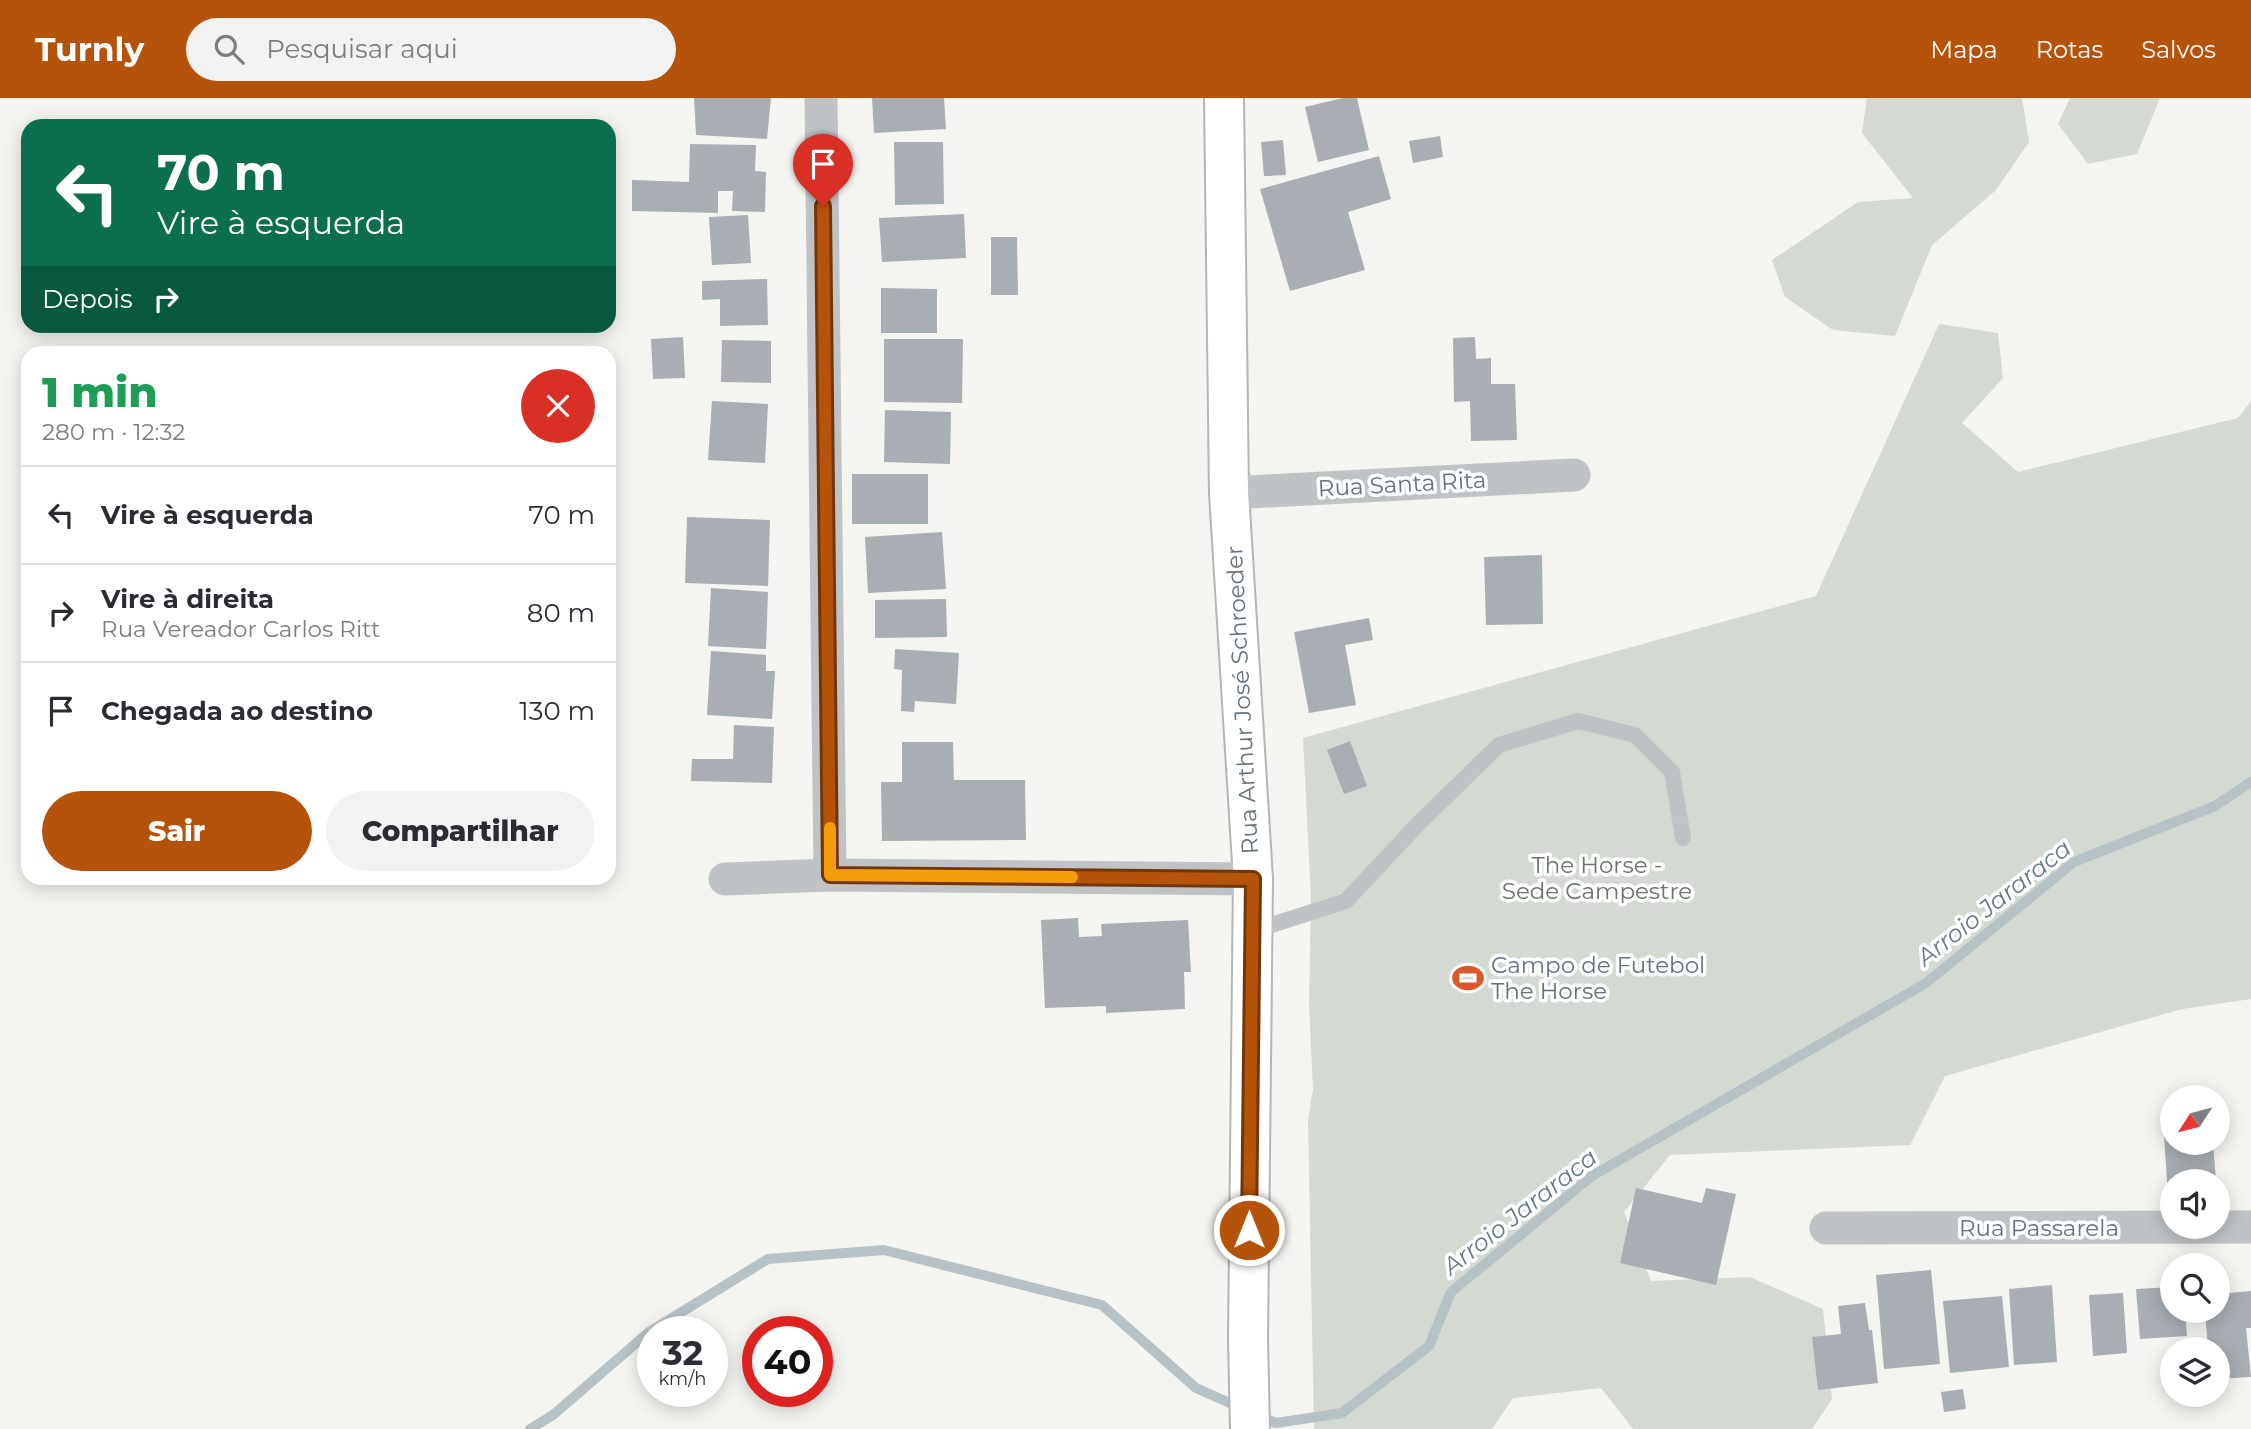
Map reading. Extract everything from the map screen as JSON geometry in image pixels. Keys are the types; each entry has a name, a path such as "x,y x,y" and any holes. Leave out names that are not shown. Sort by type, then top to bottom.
{"street":[{"path":"821,98 830,875"},
{"name":"Rua Arthur José Schroeder","path":"1224,98 1229,492 1253,879 1248,1339 1250,1429"},
{"name":"Rua Santa Rita","path":"1229,492 1574,475"},
{"path":"725,879 830,875 1253,879"},
{"name":"Rua Passarela","path":"1826,1228 2251,1227"}],"lane":[{"path":"1251,931 1346,901 1419,822 1499,745 1578,721 1634,735 1672,772 1683,838"}],"green space":[{"path":"1867,98 2022,98 2029,142 1996,190 1932,245 1895,336 1833,330 1785,297 1772,260 1858,202 1913,198 1862,133"},
{"path":"2070,98 2160,98 2137,154 2088,164 2058,124"},
{"name":"The Horse - Sede Campestre","path":"1939,324 1998,333 2003,378 1962,423 2018,472 2238,418 2251,401 2251,999 2182,1009 1945,1076 1910,1145 1670,1155 1624,1212 1651,1281 1750,1277 1823,1309 1832,1399 1812,1429 1633,1429 1601,1388 1513,1398 1492,1429 1314,1429 1308,1120 1313,1089 1309,1003 1311,898 1303,738 1816,596"}],"building":[{"path":"694,98 771,98 767,139 696,135"},
{"path":"872,98 944,98 946,129 874,133"},
{"path":"1343,98 1357,98 1369,150 1318,162 1305,107"},
{"path":"1440,136 1443,157 1413,163 1409,141"},
{"path":"1283,140 1286,175 1264,176 1261,142"},
{"path":"894,142 943,142 944,204 895,205"},
{"path":"690,144 756,145 755,171 766,172 765,212 732,211 733,191 718,191 718,213 632,211 632,180 689,182"},
{"path":"1379,156 1391,199 1348,212 1365,270 1290,291 1260,189"},
{"path":"964,214 966,258 882,262 879,218"},
{"path":"748,215 751,263 712,265 709,217"},
{"path":"991,237 1017,237 1018,295 991,295"},
{"path":"767,279 768,325 720,326 720,299 702,300 702,281"},
{"path":"881,288 937,289 937,333 881,333"},
{"path":"683,337 685,378 653,379 651,339"},
{"path":"1475,337 1476,359 1491,358 1491,384 1515,384 1517,440 1471,441 1470,401 1454,402 1453,338"},
{"path":"884,339 963,339 962,403 884,402"},
{"path":"722,340 771,341 771,383 721,382"},
{"path":"712,401 768,404 765,463 708,460"},
{"path":"885,410 951,412 950,464 884,462"},
{"path":"852,474 928,474 928,524 852,524"},
{"path":"687,517 770,520 768,586 685,583"},
{"path":"942,532 946,589 868,593 865,537"},
{"path":"1542,555 1543,624 1486,625 1484,557"},
{"path":"711,588 768,592 766,649 708,646"},
{"path":"946,599 947,637 875,638 875,600"},
{"path":"1369,618 1373,640 1345,645 1356,705 1309,713 1294,632"},
{"path":"895,649 959,653 956,704 915,701 914,712 901,711 902,670 894,669"},
{"path":"711,651 766,655 766,671 775,671 772,719 707,715"},
{"path":"734,725 774,727 772,783 691,781 692,759 733,759"},
{"path":"1350,741 1367,786 1344,794 1327,750"},
{"path":"902,742 953,742 954,780 1025,780 1026,840 882,841 881,782 902,782"},
{"path":"1078,918 1079,937 1102,936 1101,924 1188,920 1191,972 1184,972 1185,1009 1106,1013 1106,1006 1045,1008 1041,920"},
{"path":"2165,1155 2214,1155 2215,1169 2166,1169"},
{"path":"1636,1188 1702,1203 1706,1188 1736,1194 1716,1285 1620,1263"},
{"path":"1931,1270 1940,1364 1884,1369 1876,1275"},
{"path":"2052,1285 2057,1362 2014,1365 2009,1289"},
{"path":"2160,1288 2160,1323 2186,1323 2187,1336 2140,1339 2136,1289"},
{"path":"2251,1291 2251,1328 2246,1328 2251,1377 2230,1378 2230,1337 2207,1337 2206,1323 2230,1323 2230,1293"},
{"path":"2123,1293 2127,1353 2093,1356 2089,1295"},
{"path":"2002,1296 2009,1367 1950,1373 1943,1301"},
{"path":"1865,1303 1869,1330 1872,1330 1878,1383 1818,1390 1812,1337 1841,1334 1838,1306"},
{"path":"1963,1389 1966,1409 1944,1412 1941,1392"}],"waterway":[{"name":"Arroio Jararaca","path":"1256,1415 1276,1423 1342,1413 1429,1346 1451,1292 1592,1176 1926,983 2074,862 2215,806 2251,782"},
{"name":"Arroio Jararaca","path":"530,1429 553,1415 649,1332 768,1259 884,1250 1102,1305 1196,1388 1241,1408"}],"slow traffic":[{"path":"830,828 830,875 1072,877"}],"place":[{"name":"Campo de Futebol The Horse","path":"1468,978"}],"route":[{"path":"823,206 830,875 1253,879 1249,1230"}]}
